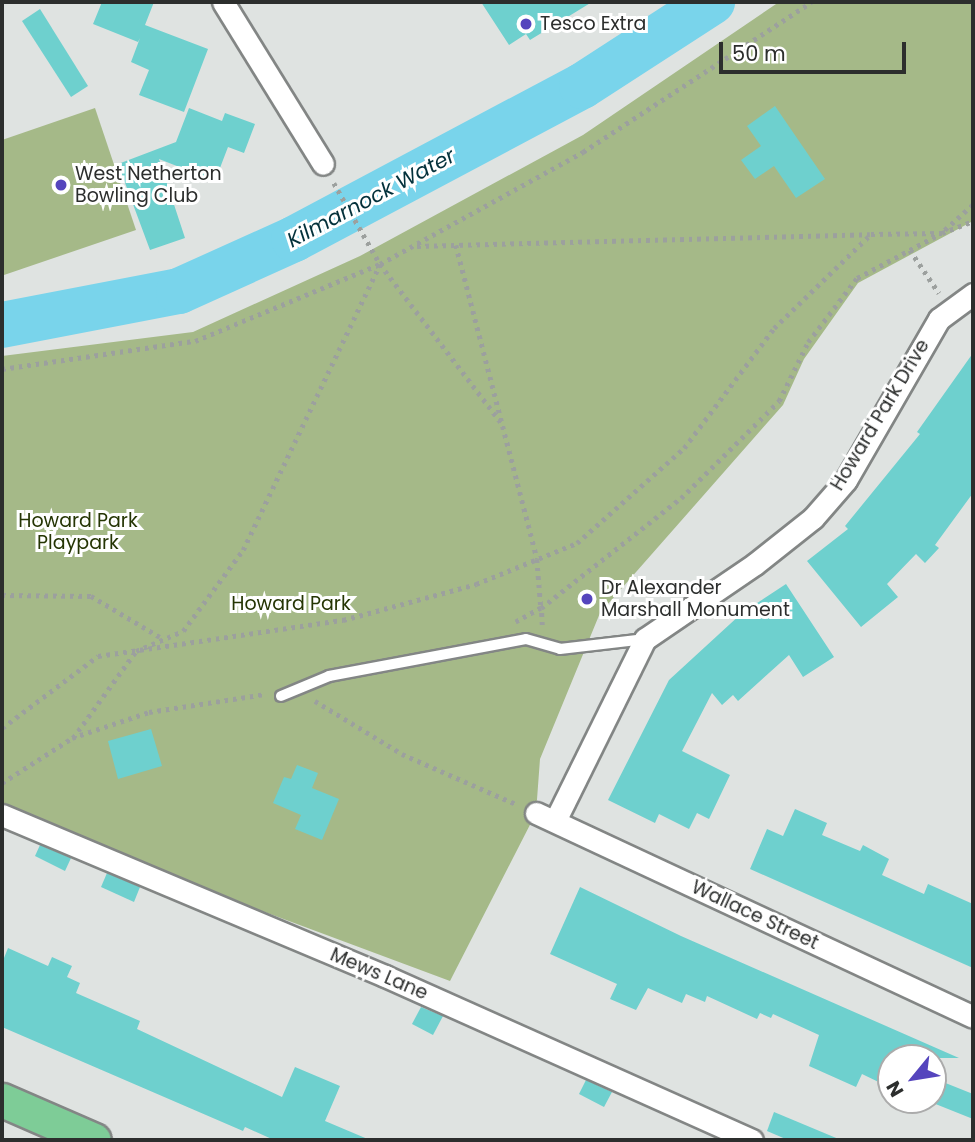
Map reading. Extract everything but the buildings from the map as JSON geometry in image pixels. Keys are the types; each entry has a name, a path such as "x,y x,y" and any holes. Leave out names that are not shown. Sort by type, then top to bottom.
{"main road":[{"path":"2,1100 94,1140"}],"street":[{"path":"223,2 323,164"},
{"name":"Howard Park Drive","path":"545,817 645,639 755,564 813,518 846,480 921,346 950,311 973,294"},
{"name":"Mews Lane","path":"2,815 385,976 752,1140"},
{"name":"Wallace Street","path":"545,817 973,1017"}],"lane":[{"path":"281,696 329,676 526,639 560,649 645,639"}],"path":[{"path":"2,369 195,341 380,264 583,152 811,2"},
{"path":"323,164 380,264 506,428"},
{"path":"413,246 942,233 973,205"},
{"path":"509,626 541,608 681,498 779,401 808,342 857,278 942,233 973,221"},
{"path":"2,728 98,656 343,620 475,584 577,543 684,448 774,328 871,234"},
{"path":"456,244 506,428 537,559 542,626 560,649"},
{"path":"910,250 950,311"},
{"path":"72,738 136,651 160,637 183,631 243,550 380,264"},
{"path":"2,596 91,596 160,637"},
{"path":"2,783 72,738 149,712 259,692 312,699 402,754 545,817"}],"green space":[{"name":"Howard Park","path":"779,2 973,2 973,221 858,283 804,359 783,405 600,613 540,759 536,813 450,981 2,814 2,356 193,332 360,256 583,135"},
{"name":"West Netherton Bowling Club","path":"95,108 136,230 4,275 2,140"}],"waterway":[{"name":"Kilmarnock Water","path":"2,325 179,291 294,239 582,86 712,2"}],"place":[{"name":"Tesco Extra","path":"526,24"},
{"name":"West Netherton Bowling Club","path":"61,185"},
{"name":"Dr Alexander Marshall Monument","path":"587,599"}],"park label":[{"name":"Howard Park Playpark","path":"78,532"}]}
